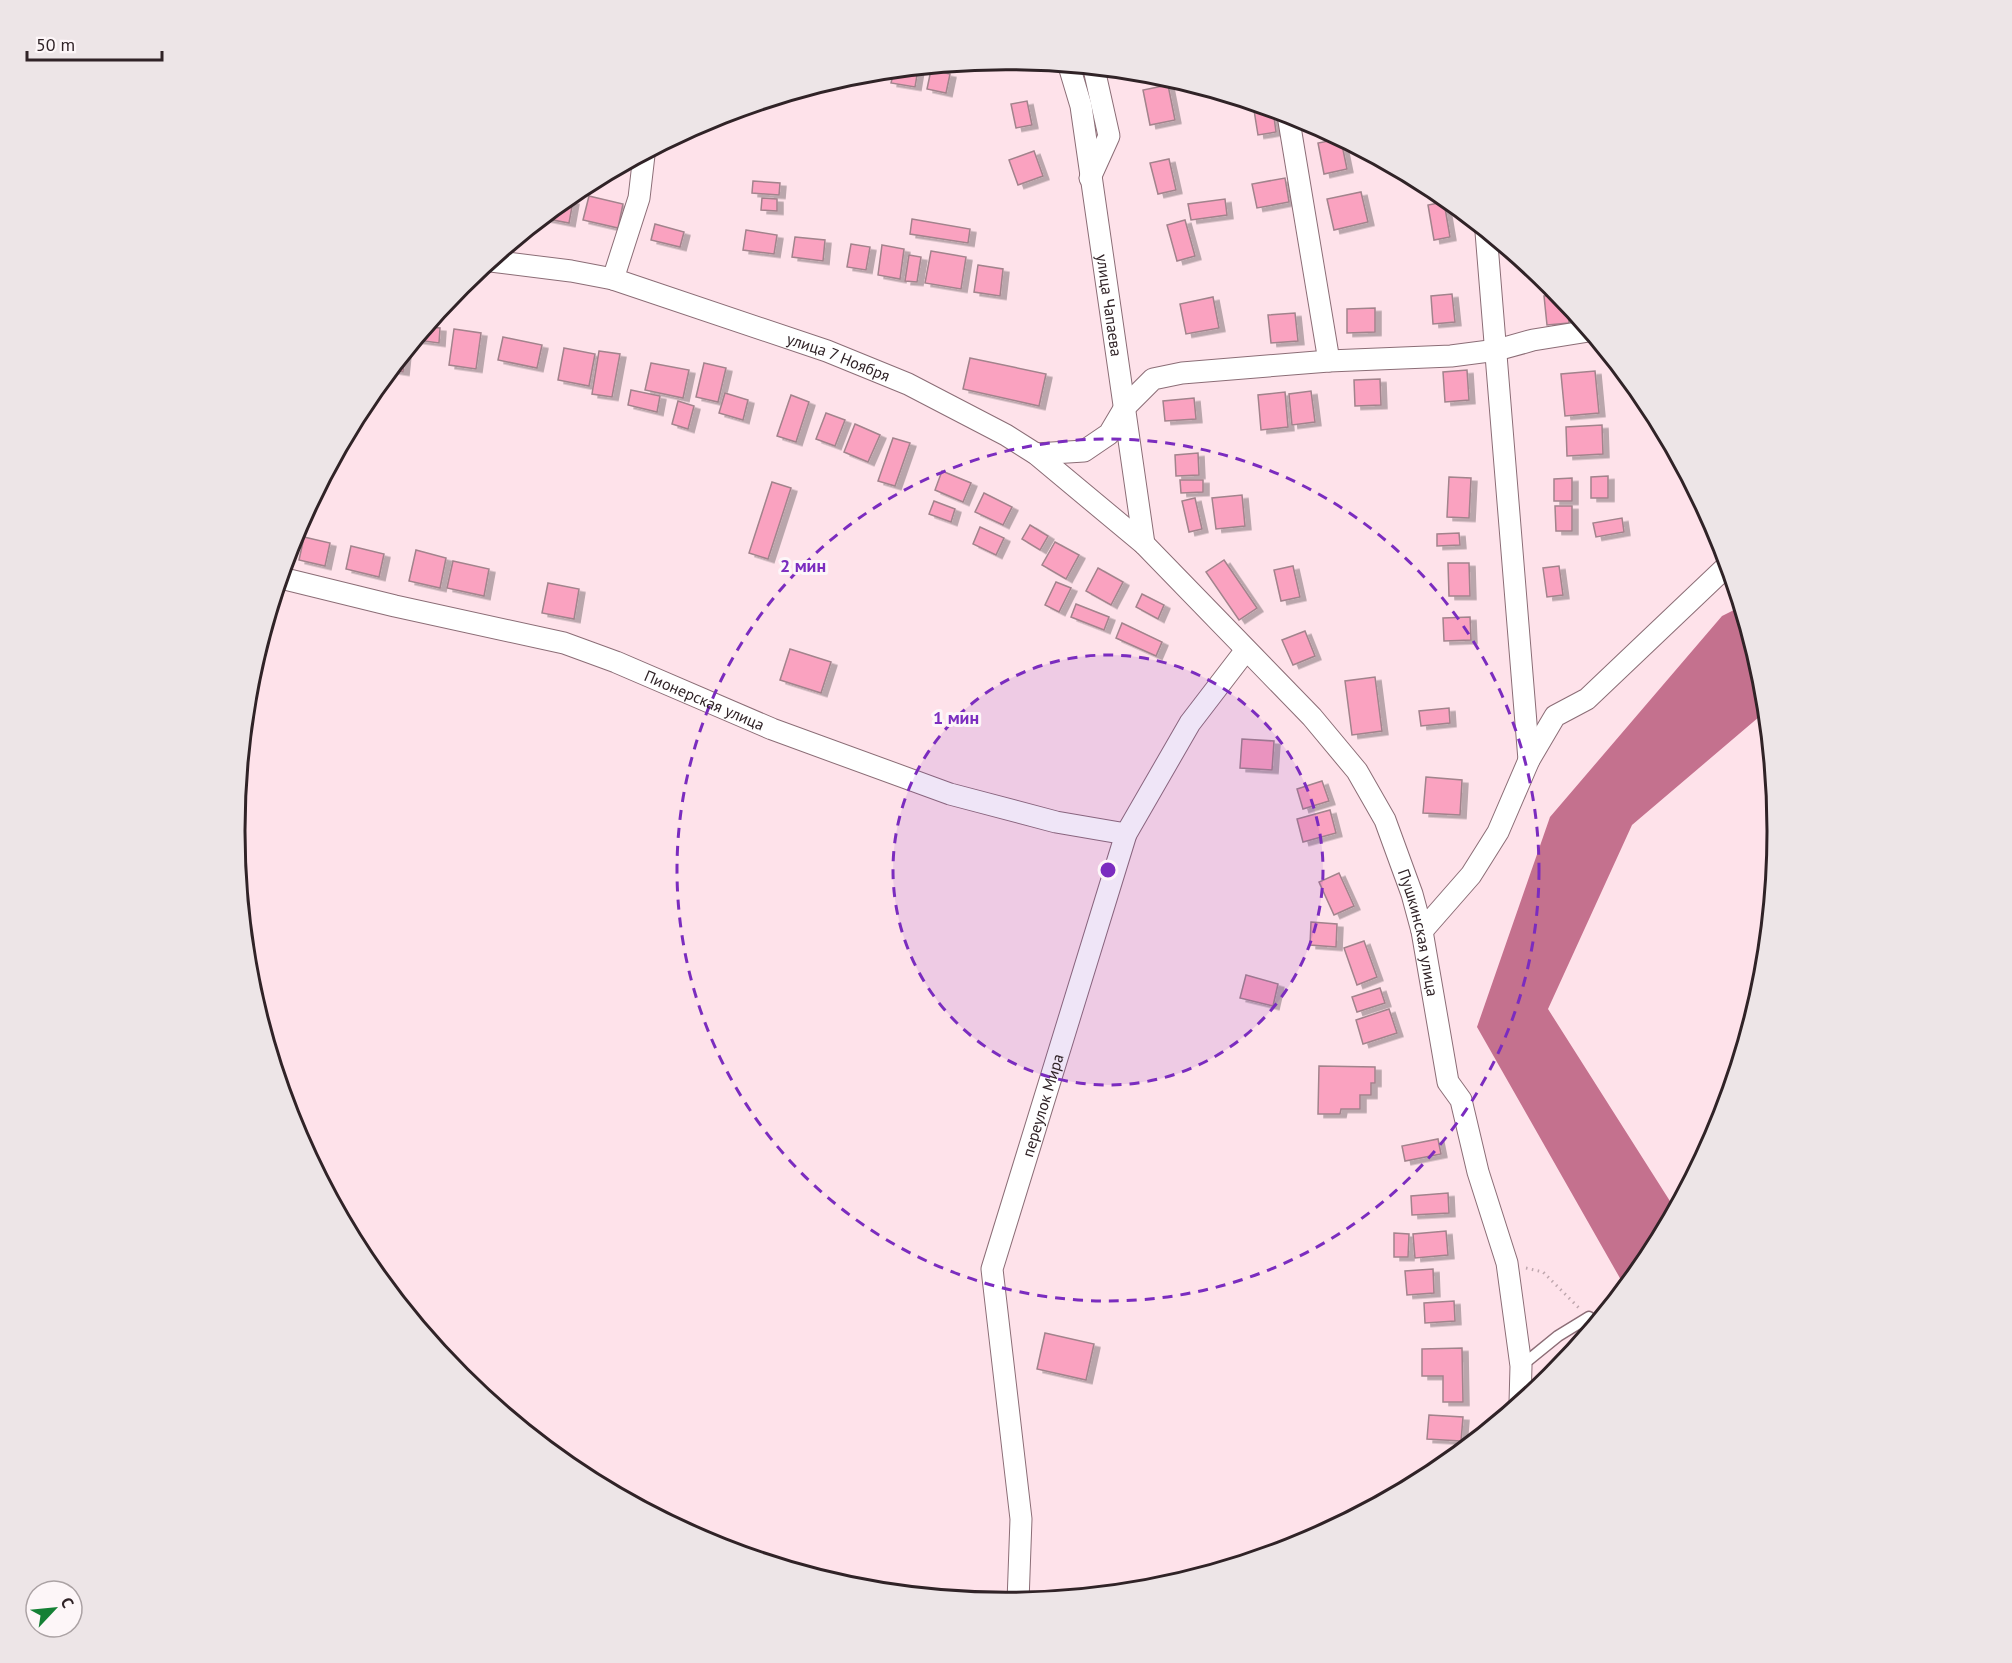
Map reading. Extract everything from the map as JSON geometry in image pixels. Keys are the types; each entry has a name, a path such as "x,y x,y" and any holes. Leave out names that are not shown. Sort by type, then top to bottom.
{"street":[{"name":"улица Чапаева","path":"1071,74 1081,106 1144,544"},
{"path":"1090,178 1109,136 1096,76"},
{"path":"1290,125 1329,361"},
{"path":"612,279 639,198 643,163"},
{"path":"1487,242 1529,760"},
{"name":"улица 7 Ноября","path":"501,262 612,279 837,355 908,384 1006,435 1036,454 1144,544"},
{"path":"1036,454 1084,452 1109,434 1125,407 1153,379 1182,373 1329,361 1451,356 1497,350 1533,340 1581,333"},
{"name":"Пушкинская улица","path":"1144,544 1311,717 1357,771 1385,820 1412,894 1422,931 1448,1082 1461,1100 1478,1172 1507,1263 1521,1366 1520,1392"},
{"path":"1422,931 1477,867 1498,832 1529,760 1555,716 1587,699 1721,572"},
{"name":"Пионерская улица","path":"288,580 394,606 564,643 615,662 772,729 950,794 1056,822 1126,834"},
{"name":"переулок Мира","path":"1018,1592 1021,1519 993,1269 1126,834 1190,723 1246,650"}],"lane":[{"path":"1521,1366 1558,1336 1589,1317"}],"path":[{"path":"1507,1263 1543,1272 1589,1317"}],"shaded area":[{"path":"1734,610 1752,683 1758,718 1632,825 1548,1009 1671,1202 1621,1280 1477,1027 1550,817 1722,616"}],"building":[{"path":"950,74 946,93 927,89 930,75"},
{"path":"917,76 915,87 891,83 892,79"},
{"path":"1161,86 1169,88 1175,120 1150,125 1143,90"},
{"path":"1027,101 1032,125 1016,128 1011,104"},
{"path":"1254,112 1274,120 1276,132 1258,135"},
{"path":"1326,141 1343,149 1347,169 1324,174 1318,143"},
{"path":"1034,151 1043,176 1018,185 1009,160"},
{"path":"1169,159 1176,190 1158,194 1150,163"},
{"path":"1285,178 1289,202 1257,208 1252,184"},
{"path":"753,181 780,183 779,195 752,193"},
{"path":"1361,192 1368,222 1334,230 1327,199"},
{"path":"589,196 623,204 618,228 583,220"},
{"path":"762,198 777,199 777,211 761,210"},
{"path":"1225,199 1227,215 1191,220 1188,204"},
{"path":"1435,204 1446,211 1450,237 1434,240 1428,205"},
{"path":"572,207 569,223 554,220"},
{"path":"912,219 970,229 968,243 910,234"},
{"path":"1185,220 1195,256 1177,261 1167,225"},
{"path":"655,224 684,232 680,247 651,240"},
{"path":"746,230 777,235 774,254 743,250"},
{"path":"795,237 825,240 823,261 792,257"},
{"path":"851,244 870,247 866,270 847,267"},
{"path":"882,245 904,249 900,279 878,275"},
{"path":"931,251 966,257 961,289 925,283"},
{"path":"909,255 921,257 917,282 905,281"},
{"path":"978,265 1003,269 1000,296 974,292"},
{"path":"1452,294 1455,322 1433,324 1431,296"},
{"path":"1544,296 1547,296 1569,323 1547,325"},
{"path":"1213,297 1219,328 1186,334 1180,304"},
{"path":"1375,308 1375,332 1347,333 1347,309"},
{"path":"1295,313 1298,341 1271,343 1268,315"},
{"path":"436,328 440,328 439,343 425,341"},
{"path":"454,329 481,333 476,369 449,365"},
{"path":"503,337 542,345 537,368 498,360"},
{"path":"564,348 595,354 589,386 558,380"},
{"path":"599,351 620,354 612,397 592,394"},
{"path":"970,358 1046,374 1039,406 963,389"},
{"path":"651,363 689,370 683,398 645,390"},
{"path":"704,363 726,368 718,402 696,397"},
{"path":"1467,370 1469,400 1445,402 1443,372"},
{"path":"1595,371 1599,413 1565,416 1561,374"},
{"path":"1380,379 1381,405 1355,406 1354,380"},
{"path":"631,390 660,396 657,412 628,405"},
{"path":"1311,391 1315,422 1292,425 1289,394"},
{"path":"1285,392 1288,427 1261,430 1258,395"},
{"path":"725,393 748,400 743,420 719,413"},
{"path":"791,395 809,402 796,442 777,436"},
{"path":"1194,398 1196,419 1165,421 1163,401"},
{"path":"678,401 694,406 688,429 672,424"},
{"path":"826,413 845,420 835,446 816,439"},
{"path":"855,424 880,435 868,462 844,452"},
{"path":"1602,425 1603,454 1567,456 1566,427"},
{"path":"893,438 910,443 895,486 878,481"},
{"path":"1198,453 1199,475 1176,476 1175,455"},
{"path":"942,471 971,483 963,502 935,490"},
{"path":"1608,476 1608,498 1591,498 1591,477"},
{"path":"1449,477 1471,478 1469,518 1447,517"},
{"path":"1572,478 1572,501 1554,501 1554,479"},
{"path":"1180,480 1203,480 1203,492 1181,493"},
{"path":"772,482 791,488 768,559 749,553"},
{"path":"984,493 1012,507 1003,525 975,512"},
{"path":"1242,495 1245,526 1216,529 1212,498"},
{"path":"1195,498 1202,529 1189,532 1182,501"},
{"path":"934,501 955,509 951,522 929,514"},
{"path":"1555,506 1572,506 1572,531 1556,531"},
{"path":"1622,518 1624,532 1596,537 1593,523"},
{"path":"1030,525 1048,536 1040,550 1022,539"},
{"path":"980,527 1004,538 996,555 973,544"},
{"path":"1459,533 1460,545 1437,546 1437,534"},
{"path":"304,537 330,543 325,566 299,560"},
{"path":"1055,542 1079,555 1066,579 1042,565"},
{"path":"351,546 384,554 379,577 346,569"},
{"path":"416,550 446,558 440,588 409,581"},
{"path":"1224,560 1257,608 1239,620 1206,572"},
{"path":"453,561 489,569 484,596 447,588"},
{"path":"1448,563 1469,563 1470,596 1449,596"},
{"path":"1293,566 1300,597 1281,601 1274,570"},
{"path":"1559,566 1563,595 1547,597 1543,568"},
{"path":"1098,568 1123,582 1111,605 1086,591"},
{"path":"1056,582 1071,588 1059,612 1045,605"},
{"path":"548,583 579,589 574,619 542,613"},
{"path":"1142,594 1164,605 1158,619 1136,607"},
{"path":"1076,604 1109,617 1104,630 1071,617"},
{"path":"1470,617 1471,640 1444,641 1443,618"},
{"path":"1122,623 1162,642 1156,656 1116,638"},
{"path":"1305,631 1315,656 1293,665 1282,640"},
{"path":"790,649 831,662 821,693 780,680"},
{"path":"1375,677 1382,731 1352,735 1345,681"},
{"path":"1449,708 1450,723 1421,726 1419,711"},
{"path":"1242,739 1274,741 1272,770 1240,768"},
{"path":"1426,777 1462,780 1460,815 1423,813"},
{"path":"1322,781 1329,801 1303,809 1297,789"},
{"path":"1330,810 1336,833 1303,842 1297,819"},
{"path":"1339,873 1354,906 1334,915 1319,882"},
{"path":"1311,922 1337,924 1336,947 1310,945"},
{"path":"1364,941 1377,977 1357,985 1344,948"},
{"path":"1246,975 1278,984 1273,1006 1240,998"},
{"path":"1380,988 1385,1003 1357,1012 1352,997"},
{"path":"1389,1009 1397,1033 1363,1044 1356,1020"},
{"path":"1319,1066 1375,1067 1375,1083 1371,1083 1371,1095 1360,1095 1360,1109 1341,1109 1340,1114 1318,1114"},
{"path":"1438,1139 1441,1154 1405,1161 1402,1146"},
{"path":"1448,1193 1449,1213 1412,1215 1411,1196"},
{"path":"1446,1231 1448,1255 1415,1258 1413,1234"},
{"path":"1394,1233 1409,1234 1408,1257 1394,1257"},
{"path":"1433,1269 1434,1293 1407,1295 1405,1271"},
{"path":"1454,1301 1455,1321 1425,1323 1424,1303"},
{"path":"1045,1333 1094,1344 1086,1380 1037,1369"},
{"path":"1462,1348 1463,1402 1443,1402 1443,1376 1422,1376 1422,1349"},
{"path":"1429,1415 1463,1417 1461,1441 1427,1439"}]}
